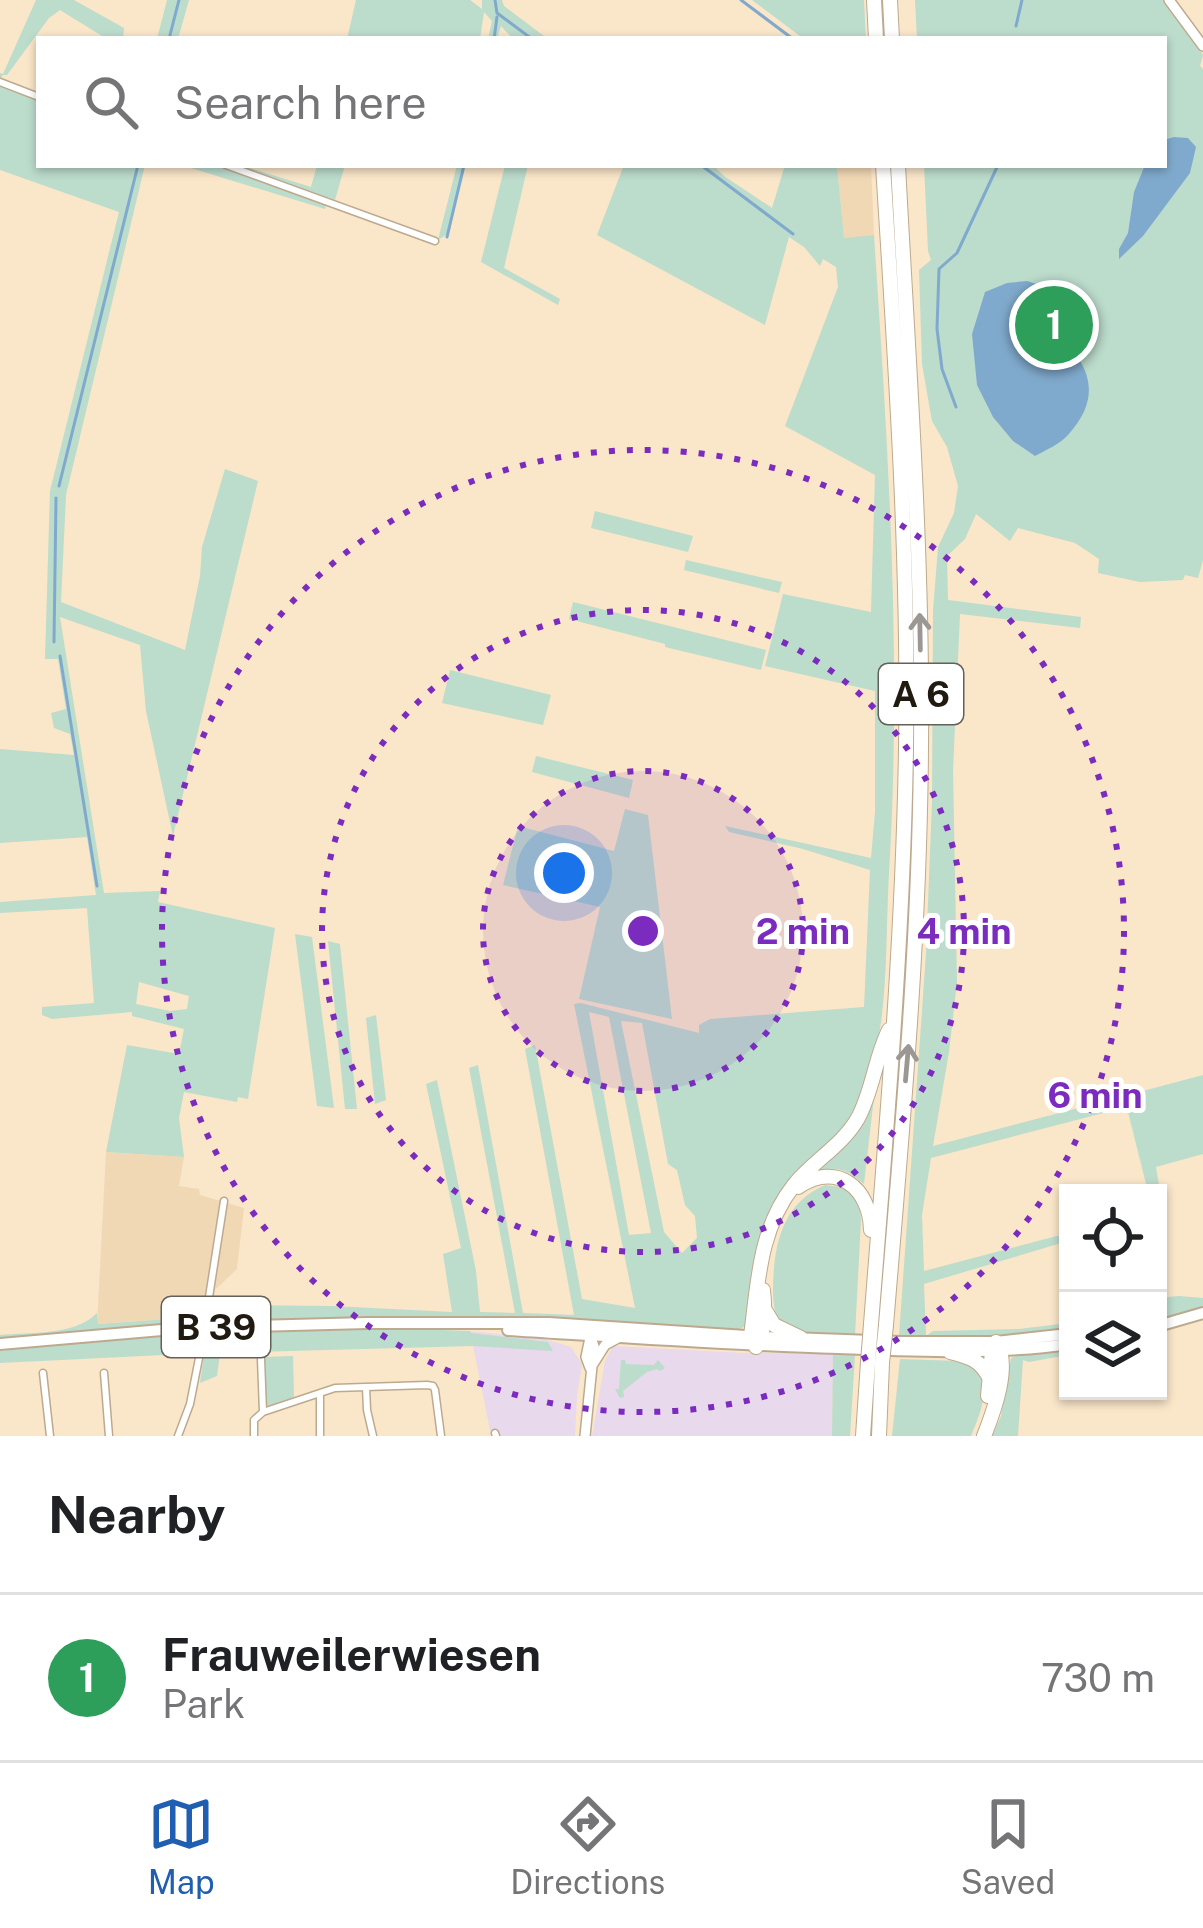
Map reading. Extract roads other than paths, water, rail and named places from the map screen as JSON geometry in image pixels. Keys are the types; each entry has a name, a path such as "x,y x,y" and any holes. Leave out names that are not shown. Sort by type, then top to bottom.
{"highway":[{"path":"874,0 876,36"},
{"path":"890,0 892,36"},
{"name":"A 6","path":"878,1324 874,1275 894,1020 906,746 902,538 883,168"},
{"name":"A 6","path":"862,1436 875,1363 910,1026 921,746 919,557 898,168"},
{"path":"756,1340 760,1267 768,1233 795,1183 853,1126 894,1020"},
{"path":"789,1193 821,1177 851,1183 871,1214 874,1275"},
{"path":"756,1340 765,1310 760,1267"},
{"path":"765,1310 774,1325 801,1338"},
{"path":"981,1436 993,1346"},
{"path":"981,1436 997,1394 993,1346"},
{"path":"950,1352 974,1358 990,1379"},
{"name":"A 6","path":"875,1363 882,1436"}],"main road":[{"path":"1167,1321 1198,1314"},
{"name":"B 39","path":"0,1344 244,1325 549,1322 621,1337 993,1346"},
{"name":"B 39","path":"434,1324 950,1352"},
{"path":"950,1352 1059,1335"},
{"path":"993,1346 1059,1344"}],"street":[{"path":"1169,0 1203,46"},
{"path":"0,82 36,97"},
{"path":"234,168 435,241"},
{"path":"178,1436 200,1353 224,1201"},
{"path":"585,1436 588,1363 594,1346 590,1329"},
{"path":"564,1334 588,1363"},
{"path":"588,1363 605,1345 621,1337"},
{"path":"261,1360 263,1412"},
{"path":"43,1373 50,1436"},
{"path":"104,1373 110,1436"},
{"path":"254,1436 254,1420 263,1412 335,1388 433,1386 441,1436"},
{"path":"366,1387 373,1436"},
{"path":"320,1393 320,1436"}],"water":[{"path":"1188,138 1196,147 1190,173 1143,236 1119,259 1134,192 1144,168 1167,168 1167,139"},
{"path":"1027,281 1066,299 1055,316 1056,335 1085,370 1089,395 1068,435 1035,456 1013,441 993,417 977,385 972,334 985,292"}],"waterway":[{"path":"170,36 179,0"},
{"path":"495,0 497,13 528,36"},
{"path":"741,0 789,36"},
{"path":"1016,26 1022,0"},
{"path":"494,36 497,17"},
{"path":"59,486 137,168"},
{"path":"447,237 463,168"},
{"path":"705,168 793,234"},
{"path":"956,407 942,369 937,329 939,269 957,253 997,168"},
{"path":"54,642 56,498"},
{"path":"60,656 97,886"}],"place":[{"name":"Frauweilerwiesen","path":"1054,325"}]}
